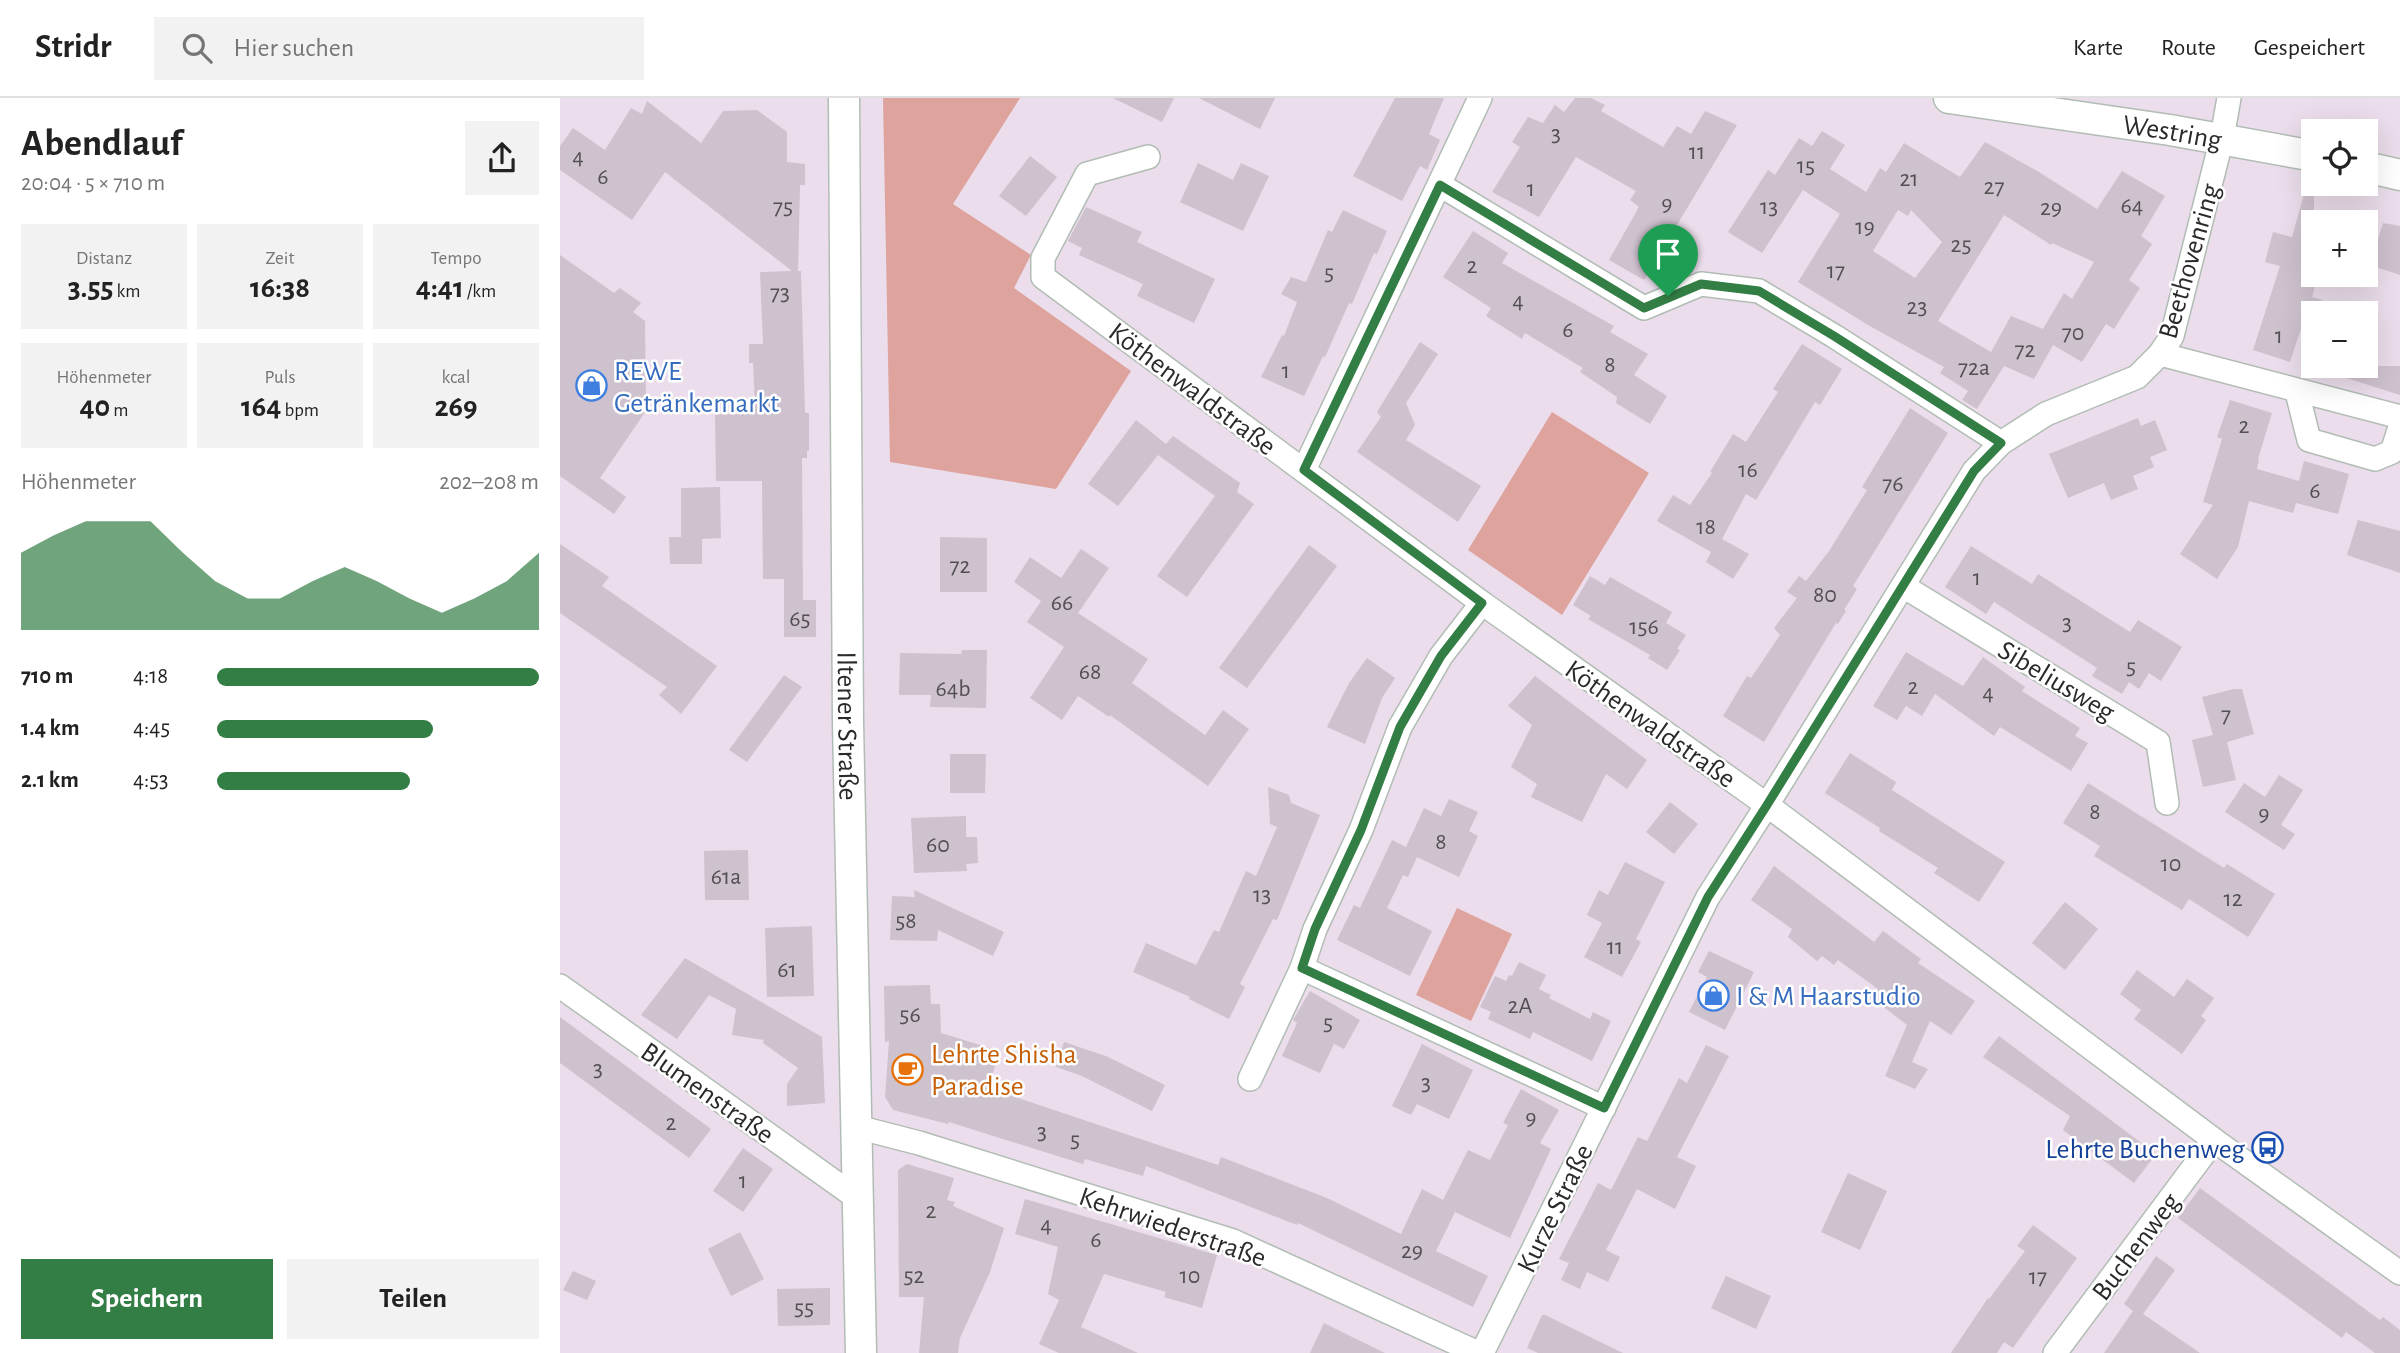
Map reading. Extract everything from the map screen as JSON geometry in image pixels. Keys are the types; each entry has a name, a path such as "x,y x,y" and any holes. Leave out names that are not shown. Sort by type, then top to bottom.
{"street":[{"name":"Iltener Straße","path":"844,98 848,708 861,1353"},
{"path":"1304,470 1480,98"},
{"name":"Westring","path":"1949,98 2221,138 2301,153"},
{"name":"Beethovenring","path":"1767,805 1974,471 2001,443 2046,414 2137,377 2160,354 2172,336 2229,98"},
{"name":"Köthenwaldstraße","path":"1148,157 1087,174 1043,258 1043,277 1482,603 1767,805 2214,1140 2400,1273"},
{"path":"2378,170 2400,175"},
{"path":"1440,185 1644,308 1701,284 1759,291 2001,443"},
{"path":"2160,354 2400,417"},
{"path":"2297,392 2309,440 2375,459 2392,452 2400,427"},
{"name":"Sibeliusweg","path":"1903,586 2158,742 2166,803"},
{"path":"1251,1079 1361,830 1400,727 1441,656 1482,603"},
{"name":"Kurze Straße","path":"1480,1353 1708,897 1767,805"},
{"path":"1302,968 1604,1108"},
{"name":"Blumenstraße","path":"560,986 857,1198"},
{"name":"Kehrwiederstraße","path":"856,1127 919,1143 1233,1241 1480,1353"},
{"name":"Buchenweg","path":"2055,1353 2214,1140"}],"shaded area":[{"path":"883,98 1020,98 953,204 1031,255 1014,288 1131,371 1056,489 890,462"},
{"path":"1552,412 1649,473 1562,615 1468,550"},
{"path":"1457,908 1512,934 1471,1021 1416,995"}],"building":[{"path":"1113,98 1174,98 1162,122"},
{"path":"1199,98 1275,98 1260,129"},
{"path":"1395,98 1444,98 1429,134 1440,140 1427,170 1420,166 1402,201 1353,176"},
{"path":"1575,98 1591,98 1605,105 1601,111 1663,147 1677,126 1691,134 1705,111 1737,125 1644,280 1609,260 1639,207 1630,200 1636,191 1576,157 1539,217 1492,192 1520,147 1512,142 1528,117 1543,123 1555,105 1564,112"},
{"path":"647,101 701,143 723,111 757,110 787,132 787,162 805,164 805,185 800,185 798,271 801,271 805,413 809,413 809,451 807,458 802,458 803,600 816,600 816,637 784,637 784,579 763,579 762,481 716,481 715,414 746,414 746,405 755,405 753,363 749,363 749,344 763,344 760,272 792,271 665,172 632,220 560,170 560,146 573,128 605,150 631,108 642,114"},
{"path":"1822,131 1845,145 1830,169 1866,192 1880,168 1886,172 1904,143 1960,177 1985,142 2097,209 2122,171 2165,196 2141,236 2152,244 2129,280 2140,288 2114,329 2106,324 2082,362 2053,345 2034,379 2004,366 1977,409 1962,400 1968,391 1940,373 1944,367 1798,282 1840,214 1803,190 1762,253 1728,232 1768,170 1775,175 1799,138 1812,146","holes":["1898,210 1908,216 1911,210 1942,242 1915,278 1873,251","2004,215 2051,245 2052,243 2094,262 2072,299 2064,293 2043,329 2011,316 1991,352 1938,321"]},
{"path":"1030,156 1057,177 1026,216 999,196"},
{"path":"1198,163 1233,180 1241,163 1269,176 1243,231 1180,202"},
{"path":"2303,196 2314,196 2314,210 2301,210 2301,287 2315,287 2312,297 2322,300 2301,301 2301,328 2290,362 2253,350 2280,266 2265,262 2273,232 2292,237"},
{"path":"1086,207 1142,232 1137,242 1215,279 1194,323 1137,296 1143,284 1079,255 1082,248 1068,241"},
{"path":"1343,210 1387,231 1304,396 1261,377 1282,335 1284,336 1297,302 1281,294 1291,277 1306,282 1328,230 1332,232"},
{"path":"2383,223 2400,226 2400,275 2378,268 2378,239"},
{"path":"1473,231 1508,253 1502,263 1614,326 1610,332 1648,354 1634,375 1667,396 1650,424 1616,403 1617,397 1580,372 1583,368 1525,333 1522,339 1486,316 1491,308 1443,277"},
{"path":"560,255 614,293 620,288 641,303 633,312 645,321 646,411 600,478 626,497 614,514 560,476"},
{"path":"1420,342 1438,354 1406,403 1415,425 1406,440 1481,486 1458,522 1357,452 1381,417 1377,412"},
{"path":"1802,344 1842,369 1820,405 1815,402 1756,500 1746,494 1722,539 1749,554 1733,579 1706,562 1711,552 1657,521 1673,495 1690,505 1712,473 1710,472 1733,434 1746,442 1778,392 1773,389"},
{"path":"2378,366 2400,366 2400,395 2346,378 2378,378"},
{"path":"2230,400 2272,413 2257,469 2299,481 2304,461 2349,474 2338,514 2296,503 2293,513 2249,501 2238,547 2217,579 2180,554 2213,505 2203,502 2222,439 2217,437"},
{"path":"1910,408 1948,433 1853,586 1857,589 1844,610 1846,611 1838,624 1836,623 1764,742 1723,716 1747,676 1751,678 1780,635 1774,628 1797,598 1787,592 1799,576 1806,581 1829,551 1867,490 1862,487"},
{"path":"2138,418 2141,426 2155,420 2167,450 2150,457 2154,467 2133,476 2138,489 2111,500 2104,483 2068,498 2049,454"},
{"path":"1136,420 1166,444 1173,436 1240,483 1237,492 1254,504 1187,597 1157,576 1215,496 1158,455 1118,506 1088,484"},
{"path":"720,487 721,538 702,539 702,564 670,564 669,537 681,537 681,488"},
{"path":"2358,520 2400,531 2400,573 2347,555"},
{"path":"940,537 987,538 987,592 940,592"},
{"path":"560,544 609,577 602,586 717,666 681,714 659,695 667,687 560,613"},
{"path":"1309,545 1337,566 1247,688 1219,668"},
{"path":"1971,546 2032,584 2038,574 2130,632 2138,620 2182,647 2161,681 2149,673 2139,689 2129,682 2122,694 2092,676 2097,668 1994,602 1986,614 1945,587"},
{"path":"1081,549 1109,568 1078,613 1148,659 1132,683 1205,735 1223,710 1249,729 1208,786 1110,715 1109,717 1078,696 1062,720 1030,698 1064,647 1027,622 1041,601 1014,582 1030,557 1061,578"},
{"path":"1590,576 1605,585 1610,577 1672,612 1666,623 1686,635 1667,670 1648,658 1650,655 1588,619 1591,616 1573,605"},
{"path":"962,650 987,650 986,708 930,707 931,695 899,695 900,653 961,654"},
{"path":"1906,652 1963,686 1983,657 2025,687 2022,691 2080,728 2075,736 2088,743 2071,771 2000,727 1994,736 1935,694 1922,716 1906,706 1897,720 1873,706"},
{"path":"1367,658 1395,678 1382,698 1365,744 1327,727 1349,683"},
{"path":"784,675 802,687 747,762 729,750"},
{"path":"1535,676 1647,760 1627,789 1606,774 1582,822 1531,797 1537,784 1511,767 1532,725 1508,706"},
{"path":"2242,689 2254,734 2227,742 2236,780 2203,787 2192,740 2213,735 2202,697"},
{"path":"1850,753 1896,782 1892,790 2005,862 1979,902 1934,873 1938,868 1825,793"},
{"path":"950,754 986,754 985,793 950,793"},
{"path":"2279,775 2303,790 2281,825 2295,834 2284,850 2225,812 2244,783 2265,797"},
{"path":"2088,783 2224,868 2227,864 2275,894 2248,937 2189,899 2182,910 2094,856 2100,846 2063,823"},
{"path":"1268,787 1289,795 1291,803 1320,815 1277,920 1273,919 1240,984 1245,987 1229,1019 1189,999 1190,997 1133,972 1146,943 1196,965 1214,930 1219,932 1246,871 1256,876 1277,827 1270,824"},
{"path":"1449,799 1478,812 1469,831 1478,836 1459,877 1417,857 1408,877 1403,875 1387,908 1432,931 1410,976 1337,940 1354,905 1360,908 1392,840 1406,847 1424,808 1441,816"},
{"path":"1670,802 1698,824 1674,854 1646,832"},
{"path":"966,816 966,837 977,837 978,863 966,864 967,871 914,873 911,818"},
{"path":"748,850 749,900 705,900 704,851"},
{"path":"1625,862 1665,882 1636,939 1641,942 1622,977 1584,957 1602,923 1587,915 1599,890 1608,895"},
{"path":"1774,866 1874,942 1883,931 1921,959 1918,963 1975,1001 1951,1035 1930,1021 1912,1062 1928,1069 1915,1089 1885,1076 1907,1025 1872,998 1878,989 1838,960 1834,965 1822,956 1817,961 1788,937 1792,929 1751,900"},
{"path":"914,890 1004,932 993,956 938,930 937,941 890,940 892,896 915,897"},
{"path":"2065,902 2098,929 2065,970 2032,943"},
{"path":"812,926 814,996 767,997 765,928"},
{"path":"1709,951 1754,972 1725,1030 1689,1012 1707,977 1698,972"},
{"path":"685,958 822,1037 825,1103 787,1106 787,1084 798,1068 763,1043 764,1040 732,1035 736,1009 709,995 677,1039 641,1015"},
{"path":"1519,962 1546,975 1539,989 1551,995 1549,998 1590,1019 1593,1012 1611,1021 1592,1061 1533,1032 1530,1039 1488,1019 1491,1012 1480,1007 1495,976 1506,981 1509,975 1512,976"},
{"path":"2137,970 2174,997 2187,979 2214,998 2201,1016 2206,1020 2182,1054 2134,1019 2141,1010 2120,994"},
{"path":"930,985 931,1004 940,1004 941,1033 1000,1051 988,1088 1218,1165 1221,1157 1327,1198 1401,1234 1422,1189 1443,1200 1468,1150 1490,1160 1508,1125 1503,1123 1521,1089 1559,1110 1540,1143 1551,1149 1510,1238 1455,1212 1436,1251 1488,1276 1473,1307 1298,1223 1297,1225 1146,1166 1143,1176 1085,1159 1083,1164 949,1122 948,1124 893,1110 885,1097 889,1041 885,1042 884,986"},
{"path":"1310,991 1360,1020 1344,1049 1334,1044 1320,1073 1282,1056 1297,1023 1293,1020"},
{"path":"560,1017 711,1129 689,1158 560,1063"},
{"path":"1999,1036 2156,1154 2134,1183 2063,1130 2070,1116 1983,1057"},
{"path":"1064,1042 1106,1056 1165,1085 1152,1111 1082,1076 1056,1067"},
{"path":"1422,1044 1473,1070 1449,1119 1417,1104 1411,1115 1392,1106"},
{"path":"1706,1045 1729,1056 1677,1157 1696,1166 1675,1209 1637,1189 1606,1250 1620,1257 1608,1282 1587,1272 1580,1289 1561,1280 1569,1263 1559,1259 1598,1183 1611,1190 1638,1137 1647,1141 1679,1078 1687,1083"},
{"path":"743,1148 773,1169 743,1212 713,1191"},
{"path":"907,1164 954,1178 947,1200 955,1202 953,1206 1004,1228 990,1272 960,1338 958,1353 919,1353 924,1297 899,1297 898,1170"},
{"path":"1848,1173 1887,1191 1860,1250 1821,1232"},
{"path":"2200,1188 2380,1320 2383,1317 2400,1330 2400,1353 2375,1353 2346,1332 2342,1338 2178,1218"},
{"path":"1025,1199 1217,1255 1202,1308 1164,1297 1166,1292 1104,1274 1081,1327 1138,1353 1059,1353 1039,1344 1059,1300 1048,1294 1058,1247 1015,1234"},
{"path":"2033,1225 2077,1258 2013,1348 2004,1342 1997,1353 1951,1353 1988,1298 2025,1251 2017,1246"},
{"path":"740,1232 764,1279 731,1296 708,1249"},
{"path":"2156,1256 2175,1270 2143,1314 2200,1353 2104,1353 2133,1311 2124,1304"},
{"path":"573,1271 596,1281 587,1300 563,1290"},
{"path":"1726,1276 1771,1296 1756,1329 1711,1308"},
{"path":"830,1288 830,1325 778,1326 777,1289"},
{"path":"1542,1315 1623,1353 1538,1353 1527,1348"},
{"path":"1324,1323 1346,1334 1385,1353 1310,1353"}],"place":[{"name":"REWE Getränkemarkt","path":"591,386"},
{"name":"I & M Haarstudio","path":"1713,995"},
{"name":"Lehrte Shisha Paradise","path":"908,1069"},
{"name":"Lehrte Buchenweg","path":"2268,1148"}],"route":[{"path":"1440,185 1644,308 1668,296 1701,284 1759,291 2001,443 1974,471 1708,897 1604,1108 1302,968 1315,929 1361,830 1400,727 1441,656 1482,603 1304,470 1440,185"}]}
